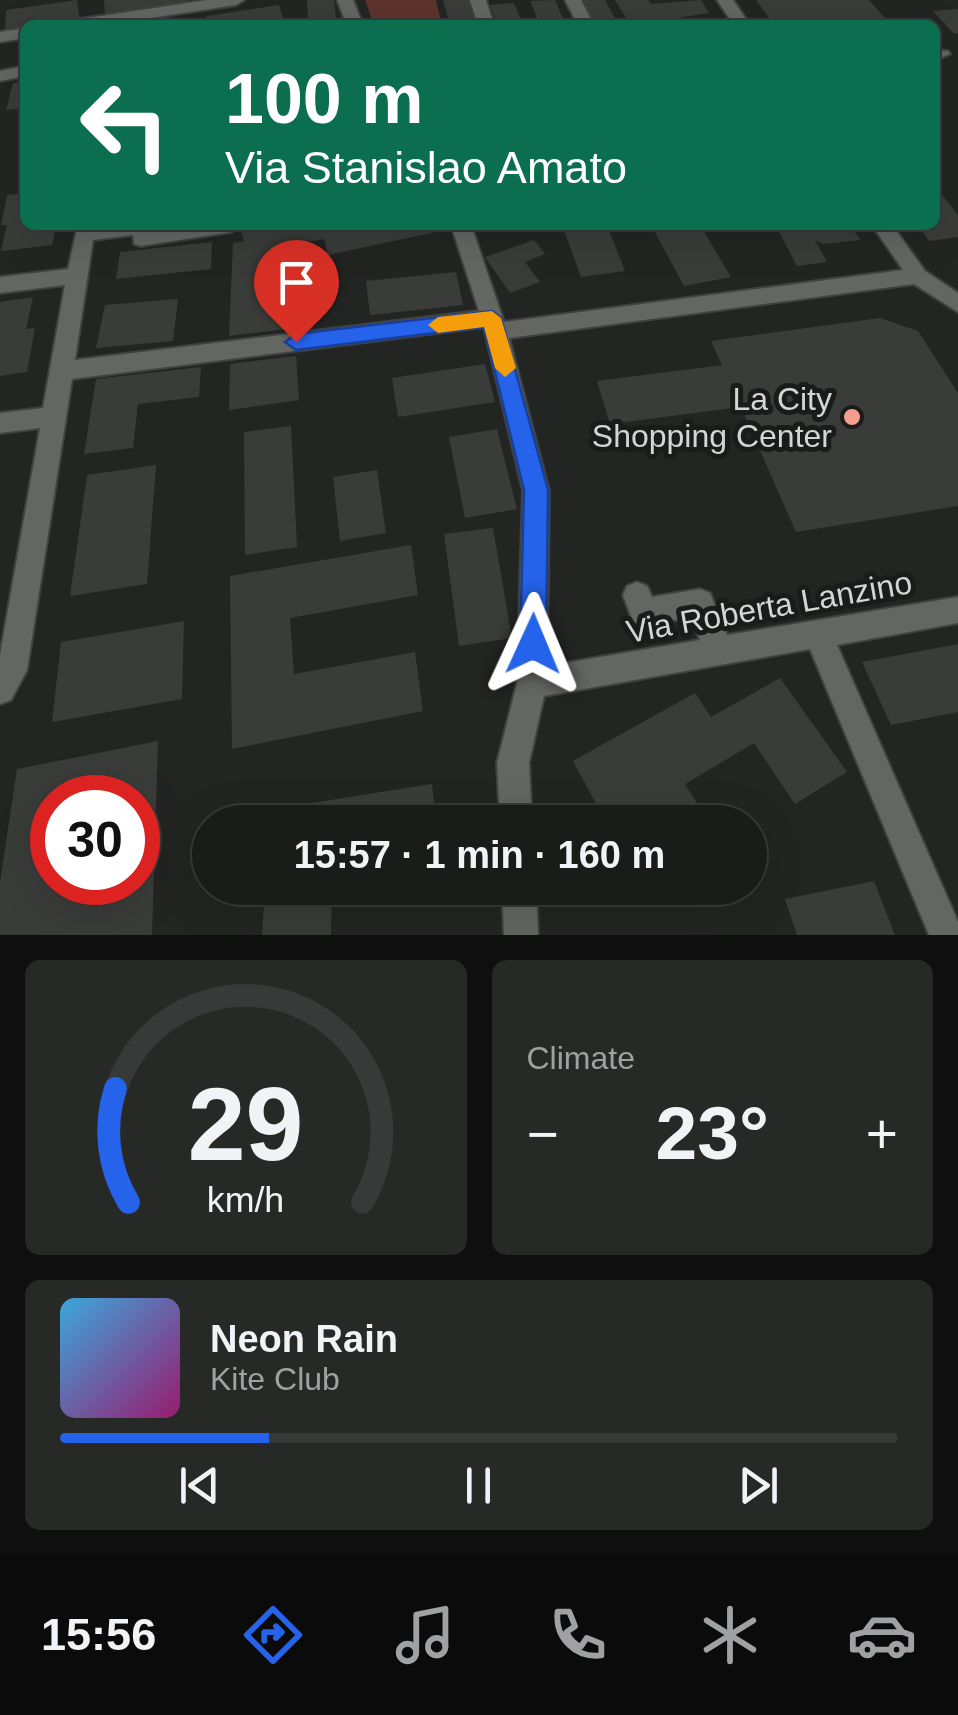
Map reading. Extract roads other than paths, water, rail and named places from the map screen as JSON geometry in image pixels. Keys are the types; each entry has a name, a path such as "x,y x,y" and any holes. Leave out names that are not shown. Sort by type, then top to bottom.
{"street":[{"path":"112,20 204,2 236,0"},
{"path":"0,689 12,670 84,234 118,230"},
{"path":"82,247 197,230"},
{"path":"463,230 494,325 536,490 532,683 513,764 515,805"},
{"path":"886,230 918,276 955,300 958,328"},
{"path":"0,285 76,276"},
{"path":"60,371 494,325 546,330 918,276"},
{"path":"0,424 54,416"},
{"path":"637,595 643,612 700,602 718,651"},
{"name":"Via Roberta Lanzino","path":"532,683 958,610"},
{"path":"818,634 946,935"},
{"path":"520,905 522,935"}],"place":[{"name":"La City Shopping Center","path":"852,417"}]}
